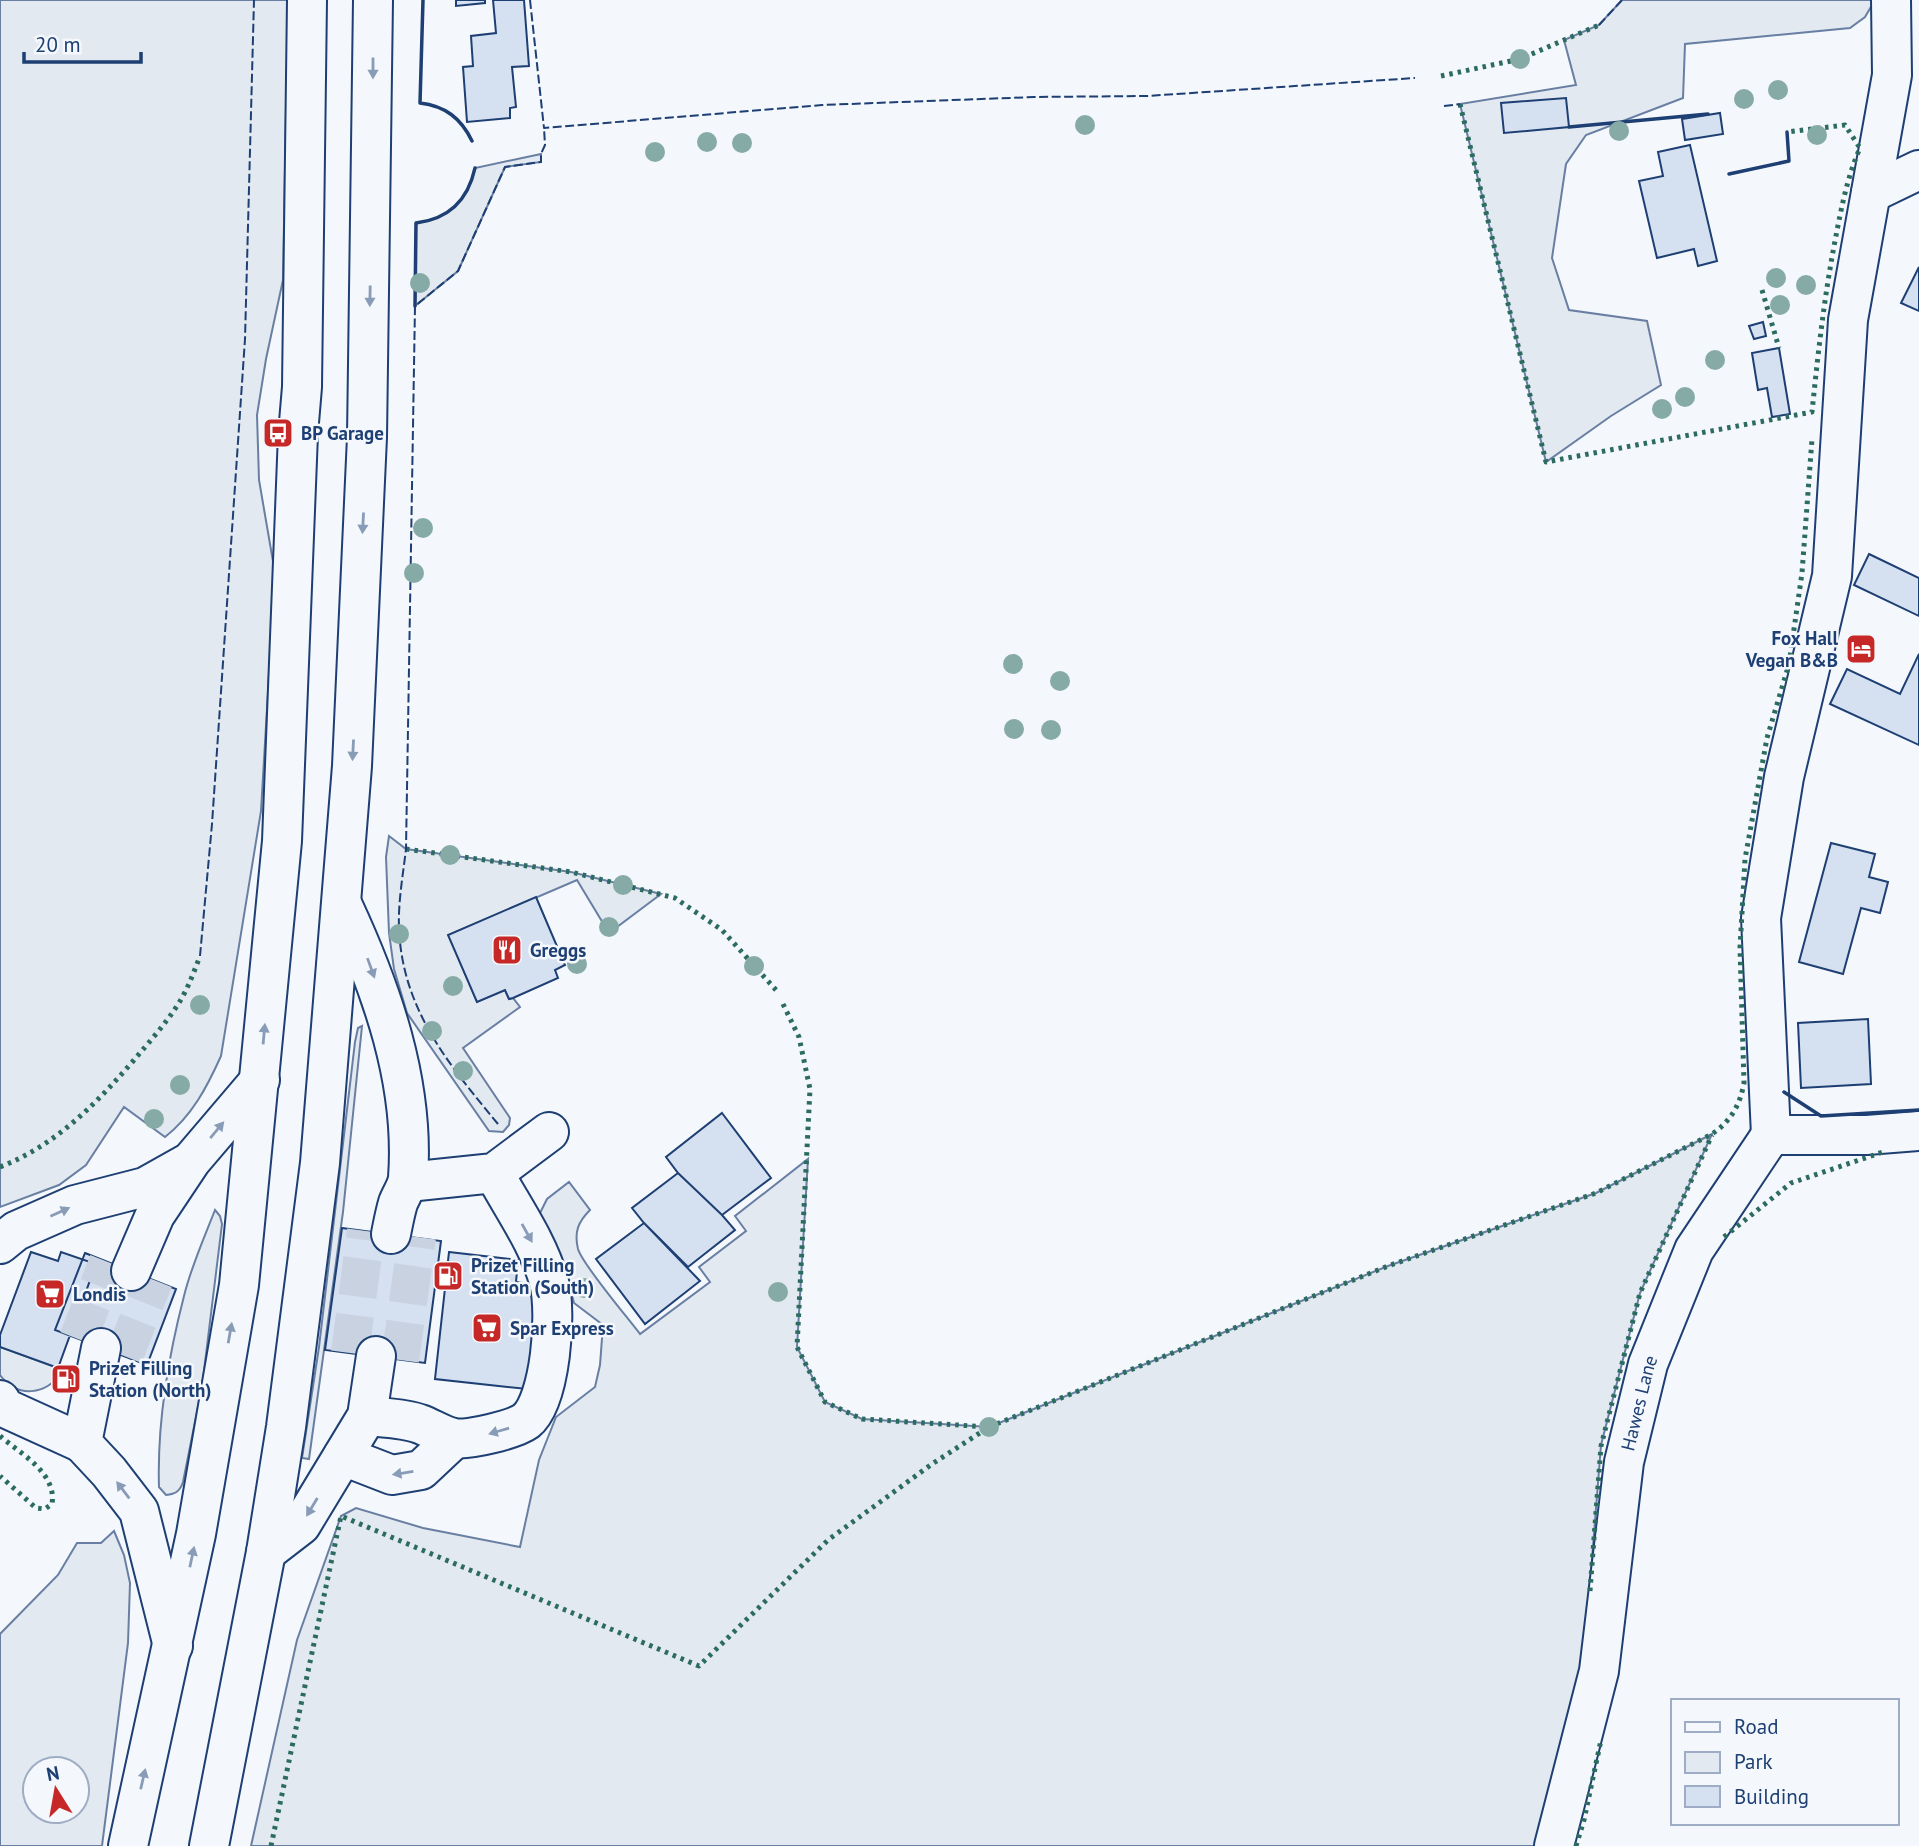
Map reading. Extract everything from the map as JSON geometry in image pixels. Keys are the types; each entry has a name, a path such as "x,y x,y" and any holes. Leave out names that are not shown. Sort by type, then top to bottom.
{"main road":[{"path":"128,1846 196,1534 239,1285 260,1080 282,841 302,387 307,0"},
{"path":"209,1846 266,1552 288,1413 320,1163 343,906 367,437 373,0"},
{"path":"1891,0 1892,75 1848,320 1832,576 1784,777 1761,918 1771,1135 1867,1135 1919,1131"},
{"path":"1871,193 1919,170"},
{"path":"343,906 369,963 393,1036 408,1111 396,1218 494,1173 549,1132"},
{"path":"0,1244 16,1231 75,1205 145,1187 191,1161 260,1080"},
{"name":"Hawes Lane","path":"1554,1846 1600,1671 1624,1462 1648,1364 1694,1250 1771,1135"},
{"path":"145,1187 131,1271 178,1227 191,1161"},
{"path":"367,1416 417,1422 454,1438 499,1433 527,1420 538,1402 548,1370 553,1310 550,1284 542,1260 494,1173"},
{"path":"82,1446 101,1348"},
{"path":"266,1552 301,1525 367,1416 375,1356"},
{"path":"0,1400 5,1408 82,1446 139,1511 173,1646"},
{"path":"343,1456 392,1475 421,1470 454,1438"}],"green space":[{"path":"0,0 288,0 283,280 257,415 259,480 275,573 261,811 221,1056 198,1100 175,1129 165,1137 124,1107 86,1165 59,1185 0,1207"},
{"path":"1622,0 1872,0 1872,5 1865,17 1850,28 1685,44 1683,98 1586,135 1566,164 1552,258 1569,310 1647,321 1661,385 1546,462 1460,104 1576,85 1564,40 1599,25"},
{"path":"541,154 541,162 505,167 458,271 415,306 416,223 438,217 455,206 467,190 475,168"},
{"path":"389,836 406,849 571,872 661,894 609,933 577,880 449,935 477,1002 505,990 509,999 513,998 520,1007 463,1048 510,1118 509,1125 503,1132 489,1131 407,1013 394,969 389,933 386,857"},
{"path":"362,1026 343,1212 309,1459 302,1458 319,1347 355,1042 358,1028"},
{"path":"1712,1134 1640,1293 1601,1445 1584,1661 1560,1765 1534,1846 251,1846 297,1640 341,1516 356,1508 423,1528 520,1547 539,1460 556,1417 595,1387 600,1365 603,1325 574,1303 565,1269 539,1230 540,1213 547,1199 569,1182 590,1210 582,1219 576,1237 581,1256 640,1334 710,1282 699,1267 746,1231 735,1216 808,1159 797,1347 825,1402 862,1419 989,1427 1388,1266 1596,1193"},
{"path":"215,1210 222,1224 202,1387 183,1482 177,1492 166,1495 159,1487 159,1463 169,1367 187,1285"},
{"path":"0,1347 58,1368 62,1372 48,1386 40,1389 23,1391 15,1388 0,1375"},
{"path":"114,1531 124,1555 130,1583 128,1643 102,1846 0,1846 0,1634 58,1575 77,1543 101,1543"}],"building":[{"path":"456,0 485,0 485,3 456,6"},
{"path":"493,0 524,0 529,66 512,67 516,107 510,108 510,118 467,122 463,67 473,66 471,36 496,33"},
{"path":"1566,98 1569,127 1504,133 1501,103"},
{"path":"1720,113 1723,134 1685,140 1682,119"},
{"path":"1690,145 1717,261 1698,266 1694,249 1657,258 1639,181 1663,176 1658,152"},
{"path":"1919,267 1919,311 1901,303"},
{"path":"1763,322 1766,336 1754,339 1749,326"},
{"path":"1779,348 1790,414 1772,417 1767,388 1758,390 1752,353"},
{"path":"1869,554 1919,578 1919,616 1854,585"},
{"path":"1919,654 1919,745 1830,704 1847,669 1900,694"},
{"path":"1831,843 1875,854 1869,877 1888,882 1880,913 1861,908 1843,974 1799,962"},
{"name":"Greggs","path":"536,897 565,965 555,970 558,978 513,998 509,999 505,990 477,1002 448,935"},
{"path":"1868,1019 1871,1084 1801,1088 1798,1023"},
{"path":"722,1113 771,1178 722,1215 678,1173 666,1157"},
{"path":"678,1173 735,1230 688,1267 632,1208"},
{"path":"644,1223 700,1281 645,1324 596,1259"},
{"path":"342,1228 441,1241 425,1363 325,1350"},
{"name":"Londis","path":"31,1252 58,1261 61,1252 96,1264 58,1368 0,1347 0,1335"},
{"name":"Spar Express","path":"449,1252 518,1260 516,1282 539,1285 527,1389 435,1379"},
{"path":"85,1253 176,1289 147,1365 55,1330"}],"tunnel":[{"path":"350,1353 366,1231"},
{"path":"400,1360 417,1237"},
{"path":"78,1339 108,1262"},
{"path":"124,1356 154,1280"}],"hedge":[{"path":"1441,76 1520,59 1599,25"},
{"path":"1460,104 1546,462 1812,412 1831,262 1851,170 1860,148 1845,125 1787,132"},
{"path":"1762,290 1779,348"},
{"path":"783,1004 799,1037 810,1089 797,1347 825,1402 862,1419 989,1427 1388,1266 1596,1193 1712,1134 1734,1112 1744,1083 1740,948 1745,859 1767,738 1789,664 1802,573 1812,439"},
{"path":"406,849 571,872 675,898 722,930 776,990"},
{"path":"0,1167 57,1135 104,1093 172,1013 186,991 200,956"},
{"path":"1590,1591 1601,1446 1640,1293 1712,1135"},
{"path":"1724,1237 1791,1183 1883,1152"},
{"path":"271,1846 341,1516 699,1666 828,1540 932,1464 989,1427"},
{"path":"0,1436 27,1457 43,1474 49,1483 52,1504 45,1509 36,1508 0,1476"},
{"path":"1576,1846 1601,1740"}],"fence":[{"path":"200,956 212,824 245,339 254,0"},
{"path":"530,0 544,128 822,105 1034,97 1147,96 1415,78"},
{"path":"1599,25 1622,0"},
{"path":"1444,106 1460,104"},
{"path":"498,1124 462,1080 431,1034 409,984 402,957 399,928 406,849 415,306 458,271 505,167 541,162 545,145 544,128"}],"wall":[{"path":"423,0 420,103 451,114 463,126 472,141"},
{"path":"1569,127 1708,114"},
{"path":"1729,174 1789,161 1787,132"},
{"path":"415,306 416,223 438,217 455,206 467,190 475,168"},
{"path":"1784,1092 1821,1116 1919,1110"}],"place":[{"name":"BP Garage","path":"278,433"},
{"name":"Fox Hall Vegan B&B","path":"1861,649"},
{"name":"Greggs","path":"507,950"},
{"name":"Prizet Filling Station (South)","path":"448,1276"},
{"name":"Londis","path":"50,1294"},
{"name":"Spar Express","path":"487,1328"},
{"name":"Prizet Filling Station (North)","path":"66,1379"}]}
